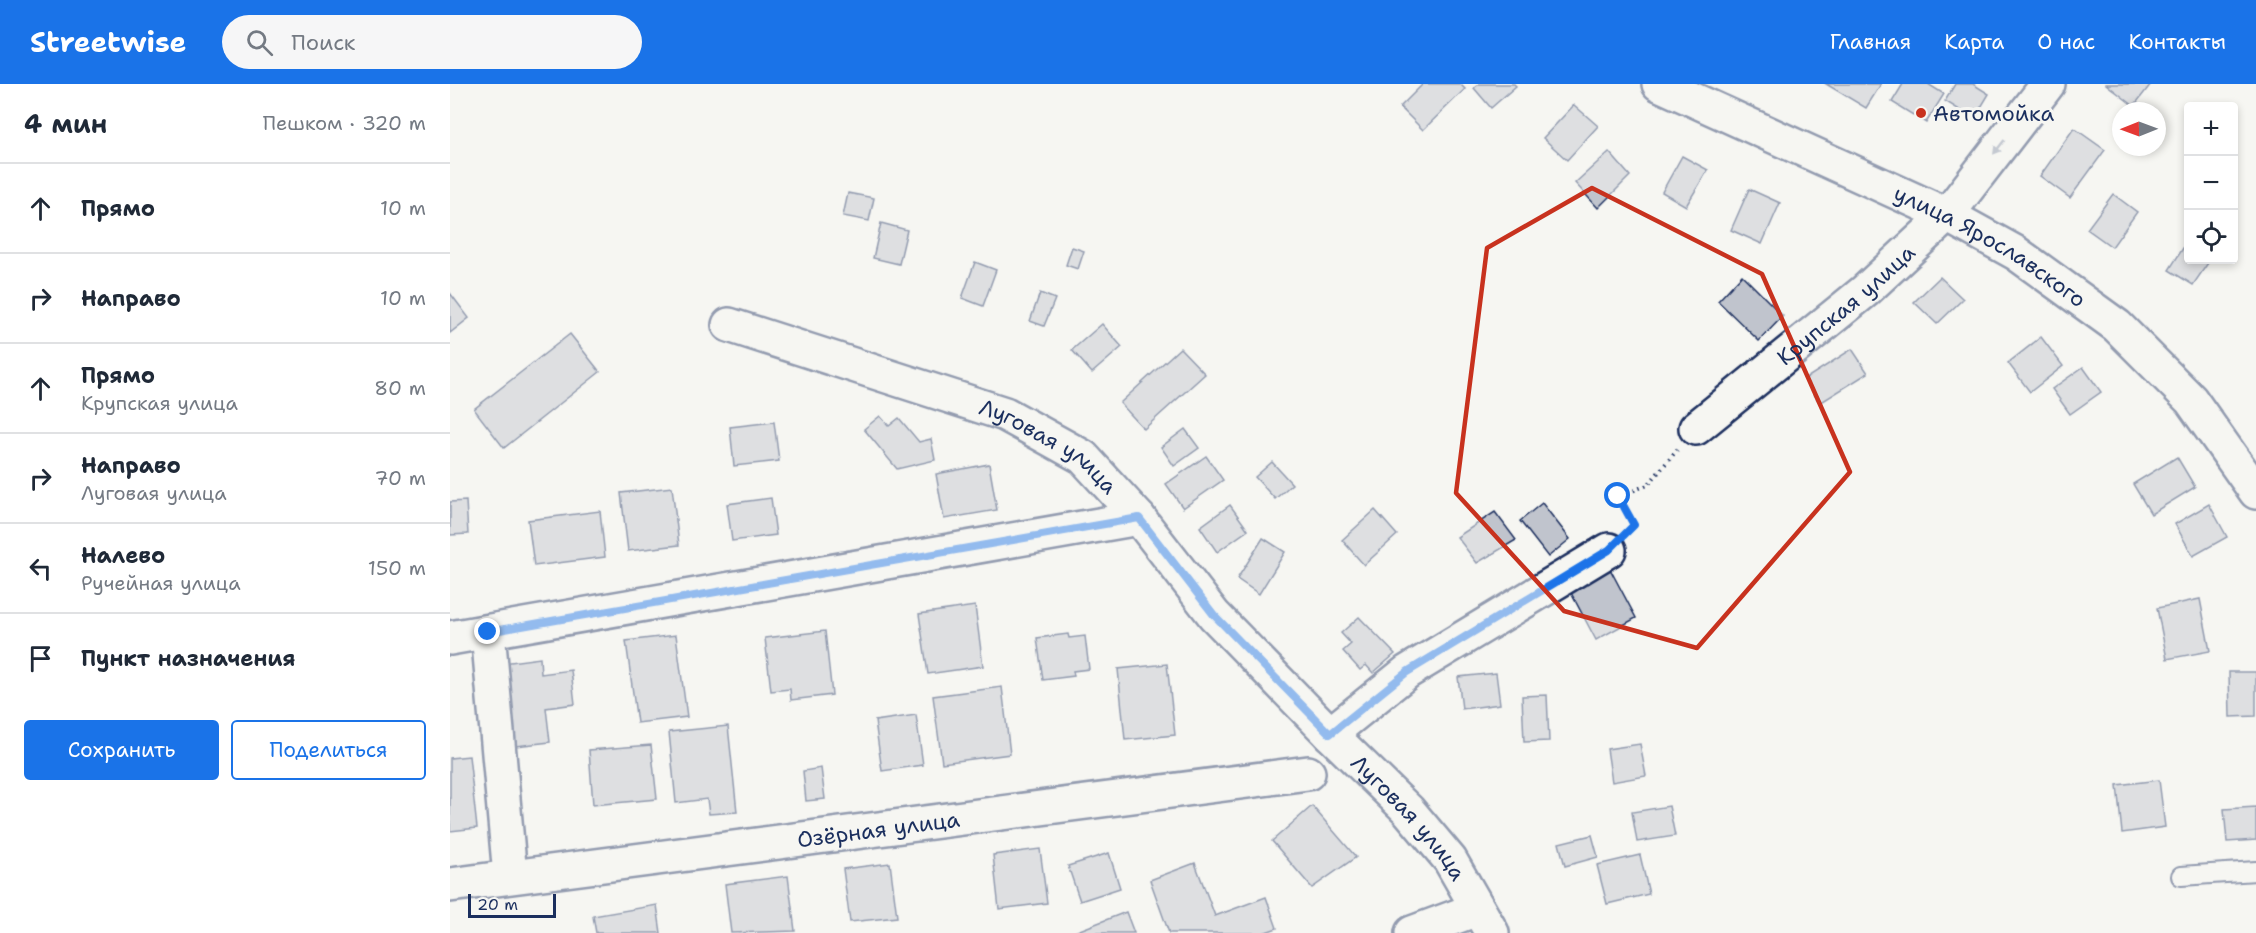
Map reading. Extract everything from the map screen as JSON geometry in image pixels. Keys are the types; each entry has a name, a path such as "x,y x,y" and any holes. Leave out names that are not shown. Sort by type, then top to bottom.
{"street":[{"name":"улица Ярославского","path":"1659,84 1947,215 2016,253 2117,326 2191,400 2256,492"},
{"name":"Крупская улица","path":"1696,428 1865,291 1947,215 2048,84"},
{"name":"Луговая улица","path":"729,325 1005,414 1083,457 1139,518 1214,615 1407,810 1450,860 1485,921"},
{"path":"450,638 1139,518"},
{"path":"1330,734 1407,672 1609,550"},
{"path":"488,632 510,876"},
{"name":"Озёрная улица","path":"450,885 1308,773"},
{"path":"1420,932 1485,921"}],"lane":[{"path":"2181,876 2256,871"}],"path":[{"path":"1609,550 1634,525 1618,496 1648,486 1696,428"}],"highlighted area":[{"path":"1592,188 1762,274 1850,472 1697,648 1564,611 1456,493 1487,248"}],"building":[{"path":"1423,84 1460,84 1465,89 1423,130 1400,107"},
{"path":"1479,84 1514,84 1516,86 1491,108 1474,88"},
{"path":"1826,84 1881,84 1866,108"},
{"name":"Автомойка","path":"1903,84 1928,84 1944,94 1926,123 1892,102"},
{"path":"1955,84 1973,84 1989,94 1974,119 1945,101"},
{"path":"2106,84 2151,84 2137,102 2129,102"},
{"path":"1574,105 1598,126 1567,160 1543,138"},
{"path":"2074,128 2105,150 2070,198 2040,176"},
{"path":"1609,152 1630,176 1598,208 1575,183"},
{"path":"1682,156 1708,170 1686,206 1662,192"},
{"path":"1749,189 1780,203 1762,244 1731,230"},
{"path":"848,193 874,198 869,221 843,216"},
{"path":"2113,194 2137,212 2112,247 2087,229"},
{"path":"881,223 907,230 899,264 873,258"},
{"path":"1072,247 1084,251 1078,269 1066,265"},
{"path":"2184,247 2184,264 2207,264 2193,285 2169,270"},
{"path":"975,262 996,270 983,306 962,298"},
{"path":"1742,275 1783,316 1759,341 1718,301"},
{"path":"1940,277 1963,299 1937,324 1914,302"},
{"path":"450,293 469,318 450,333"},
{"path":"1040,293 1055,299 1044,326 1030,321"},
{"path":"1102,324 1122,347 1092,373 1072,350"},
{"path":"570,334 600,372 504,448 474,409"},
{"path":"2041,337 2063,366 2030,392 2008,363"},
{"path":"1180,348 1205,374 1144,429 1120,403"},
{"path":"1852,349 1868,373 1820,403 1805,379"},
{"path":"2083,367 2101,392 2070,414 2052,389"},
{"path":"880,416 889,426 899,418 919,442 931,439 935,460 897,469 864,429"},
{"path":"774,422 779,461 734,466 730,427"},
{"path":"1185,429 1199,448 1174,466 1161,447"},
{"path":"1206,456 1223,480 1183,508 1166,484"},
{"path":"2177,457 2195,487 2151,514 2133,484"},
{"path":"1272,462 1292,484 1275,499 1255,477"},
{"path":"989,464 997,510 944,519 936,474"},
{"path":"672,487 679,545 628,551 621,493"},
{"path":"771,498 776,535 732,541 727,504"},
{"path":"466,501 468,534 450,535 450,502"},
{"path":"1542,503 1570,539 1548,557 1520,521"},
{"path":"2209,504 2227,537 2193,556 2175,524"},
{"path":"1230,505 1248,530 1217,552 1200,527"},
{"path":"1375,510 1397,535 1364,565 1342,540"},
{"path":"600,511 605,557 534,566 528,520"},
{"path":"1495,512 1516,540 1477,563 1457,537"},
{"path":"1263,538 1285,552 1259,594 1237,579"},
{"path":"1609,567 1636,618 1596,640 1569,589"},
{"path":"2200,599 2210,651 2167,659 2157,608"},
{"path":"975,606 983,666 928,674 919,614"},
{"path":"1359,617 1395,654 1373,673 1366,665 1360,670 1343,651 1351,644 1341,633"},
{"path":"825,631 832,695 791,700 790,689 771,691 765,638"},
{"path":"1068,634 1069,638 1085,636 1089,669 1073,671 1074,676 1043,680 1037,638"},
{"path":"676,635 687,717 637,723 626,641"},
{"path":"540,658 541,674 571,670 575,704 546,708 550,742 507,747 496,664"},
{"path":"1167,664 1175,735 1125,740 1118,669"},
{"path":"2229,672 2256,672 2256,716 2230,717"},
{"path":"1496,673 1500,704 1462,709 1458,677"},
{"path":"1002,687 1010,754 942,763 933,696"},
{"path":"1547,695 1549,741 1524,742 1522,696"},
{"path":"916,715 923,765 882,771 875,721"},
{"path":"728,726 737,812 709,814 707,799 676,803 669,732"},
{"path":"1640,744 1646,776 1612,782 1607,749"},
{"path":"651,745 657,799 593,805 589,750"},
{"path":"469,756 477,828 450,831 450,758"},
{"path":"821,768 825,799 806,801 803,771"},
{"path":"2159,780 2165,827 2122,833 2117,785"},
{"path":"1312,806 1356,857 1312,888 1272,841"},
{"path":"1669,806 1675,836 1637,842 1632,812"},
{"path":"2256,807 2256,840 2227,842 2224,809"},
{"path":"1592,835 1598,857 1565,866 1559,843"},
{"path":"1040,849 1047,903 999,909 993,855"},
{"path":"1109,853 1120,888 1080,901 1068,866"},
{"path":"1640,855 1649,894 1607,904 1597,865"},
{"path":"890,863 897,917 850,922 843,869"},
{"path":"1195,863 1215,916 1266,897 1277,928 1263,933 1169,933 1150,880"},
{"path":"788,876 795,931 731,933 725,884"},
{"path":"657,905 661,933 596,933 593,916"},
{"path":"1126,912 1134,933 1072,933"}],"place":[{"name":"Автомойка","path":"1921,113"}],"route":[{"path":"488,632 1139,518 1214,615 1330,734 1407,672 1609,550 1634,525 1618,496"}]}
